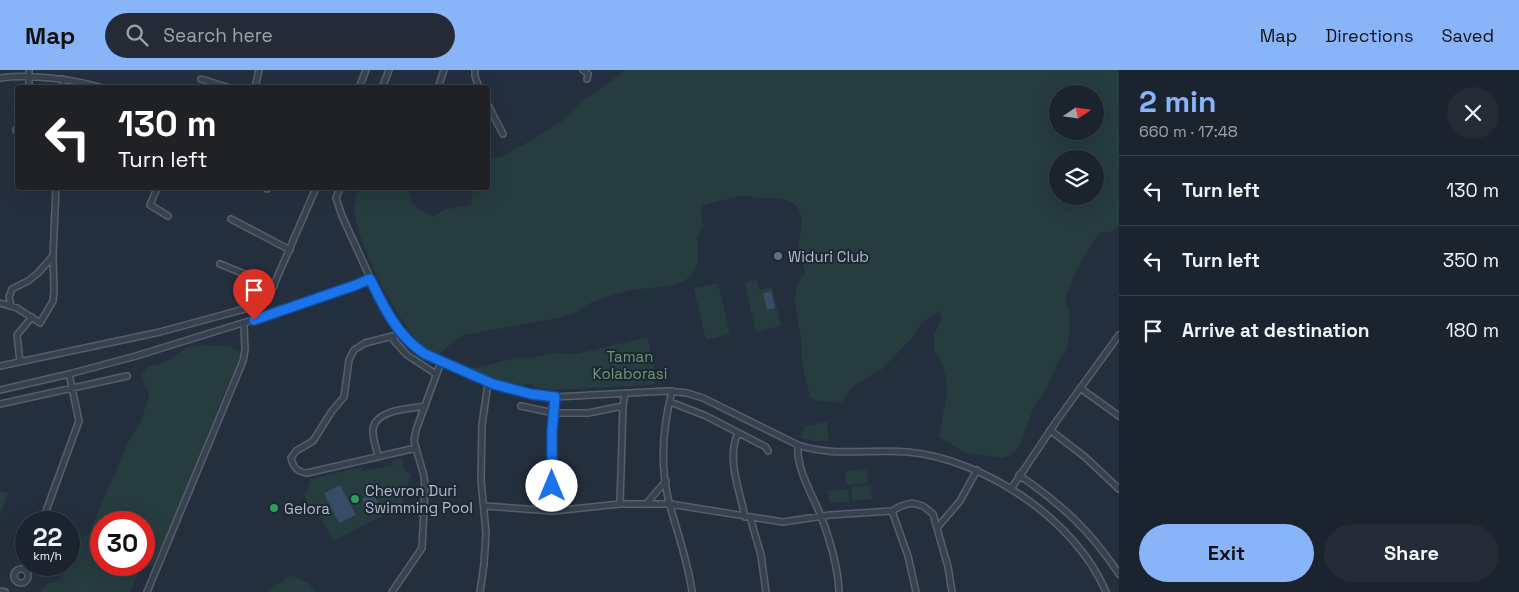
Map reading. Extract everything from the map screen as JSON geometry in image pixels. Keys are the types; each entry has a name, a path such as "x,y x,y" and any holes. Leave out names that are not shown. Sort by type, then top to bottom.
{"street":[{"path":"28,85 29,70"},
{"path":"256,85 259,70"},
{"path":"360,85 366,70"},
{"path":"383,85 389,70"},
{"path":"439,85 444,70"},
{"path":"475,70 478,85"},
{"path":"583,70 588,74 587,79"},
{"path":"0,78 63,79 93,85"},
{"path":"63,79 63,85"},
{"path":"201,79 220,85"},
{"path":"490,109 503,134"},
{"path":"0,303 11,305 40,322 53,301 56,190"},
{"path":"156,190 150,205 168,216"},
{"path":"0,366 160,332 265,302 274,286 315,190"},
{"path":"339,190 337,202 370,279 392,320 401,334 415,348 441,362 488,383 531,394 555,397 672,391 703,398 798,445 814,450 929,454 977,470 1002,483 1051,519 1087,559 1106,592"},
{"path":"231,220 290,250"},
{"path":"11,305 9,297 12,288 28,281 53,256"},
{"path":"220,264 274,286"},
{"path":"0,390 136,356 244,324 313,301 370,279"},
{"path":"20,362 17,335 32,317"},
{"path":"147,592 243,361 245,350 244,324"},
{"path":"401,334 365,343 354,350 349,360 344,397 312,441 296,450 291,458 299,472 307,473 416,448"},
{"path":"1011,489 1050,430 1119,335"},
{"path":"391,337 407,355 436,374"},
{"path":"392,592 422,548 425,489 424,476 414,441 416,430 441,362"},
{"path":"46,511 79,424 69,374"},
{"path":"0,404 127,376"},
{"path":"480,592 486,532 481,480 482,425 488,383"},
{"path":"1080,388 1119,416"},
{"path":"672,391 664,428 663,444 666,481 670,504 688,567 692,592"},
{"path":"620,504 625,393"},
{"path":"553,511 552,454 555,397"},
{"path":"670,402 706,416 766,447 768,451"},
{"path":"378,457 373,432 377,421 387,414 425,406"},
{"path":"521,406 554,413 588,413 623,406"},
{"path":"1050,430 1085,457 1119,489"},
{"path":"738,433 735,440 734,468 747,517 760,555 766,592"},
{"path":"798,445 800,465 821,516 836,568 839,592"},
{"path":"938,528 961,498 977,470"},
{"path":"1019,475 1062,507 1082,526 1097,542 1119,574"},
{"path":"646,504 666,481"},
{"path":"484,506 553,511 620,504 670,504 783,522 821,516 892,511 912,503 923,506 933,514 946,516"},
{"path":"892,511 908,556 916,592"},
{"path":"933,514 948,567 952,592"},
{"path":"0,591 5,592"}],"green space":[{"path":"624,70 1119,70 1119,225 1113,231 1099,233 1080,263 1065,298 1069,309 1070,331 1067,349 1058,362 1048,386 1033,409 1019,447 1012,455 1002,458 965,453 939,437 947,392 946,377 941,361 934,351 934,334 942,318 939,311 922,323 910,340 882,369 857,384 848,392 842,403 817,401 810,397 802,362 802,344 795,304 798,282 805,273 799,252 802,220 799,210 795,205 786,200 745,196 703,205 701,212 703,226 697,237 697,266 690,277 676,285 631,290 588,304 575,313 559,318 464,335 439,354 429,349 414,335 393,306 367,254 355,215 358,190 406,190 413,205 433,217 446,209 471,205 473,190 490,190 490,159 503,156 562,121 581,102"},
{"path":"757,279 760,290 772,287 781,326 756,332 745,285 747,282"},
{"path":"718,283 730,334 706,340 694,288"},
{"name":"Taman Kolaborasi","path":"647,337 657,378 654,385 553,390 538,388 530,384 507,383 470,369 519,357 531,358 554,353 577,354"},
{"path":"200,345 230,346 240,353 239,365 225,391 159,557 155,562 155,511 98,511 128,443 140,423 149,397 142,375 149,366 162,364 186,348"},
{"path":"827,422 829,441 814,441 801,438 805,426"},
{"name":"Chevron Duri Swimming Pool","path":"402,458 405,471 411,474 401,506 333,541 314,503 308,505 305,495 311,479 361,467 362,471 393,465 392,461"},
{"path":"867,469 868,483 846,485 845,471"},
{"path":"871,485 872,499 852,501 851,487"},
{"path":"848,489 849,502 829,503 828,491"},
{"path":"0,491 8,493 0,515"},
{"path":"90,530 90,576 138,576 130,592 41,592 45,585 60,579 62,576 80,576 80,537 88,535"},
{"path":"293,576 308,583 316,592 267,592 287,577"}],"water":[{"path":"771,291 775,308 767,310 763,293"},
{"path":"340,485 356,515 339,523 324,493"},
{"path":"373,493 378,503 366,508 362,499"}],"place":[{"name":"Widuri Club","path":"778,256"},
{"name":"Chevron Duri Swimming Pool","path":"355,499"},
{"name":"Gelora","path":"274,508"}],"route":[{"path":"254,320 304,304 370,279 384,308 401,334 415,348 493,384 531,394 555,397 552,431 552,486"}]}
